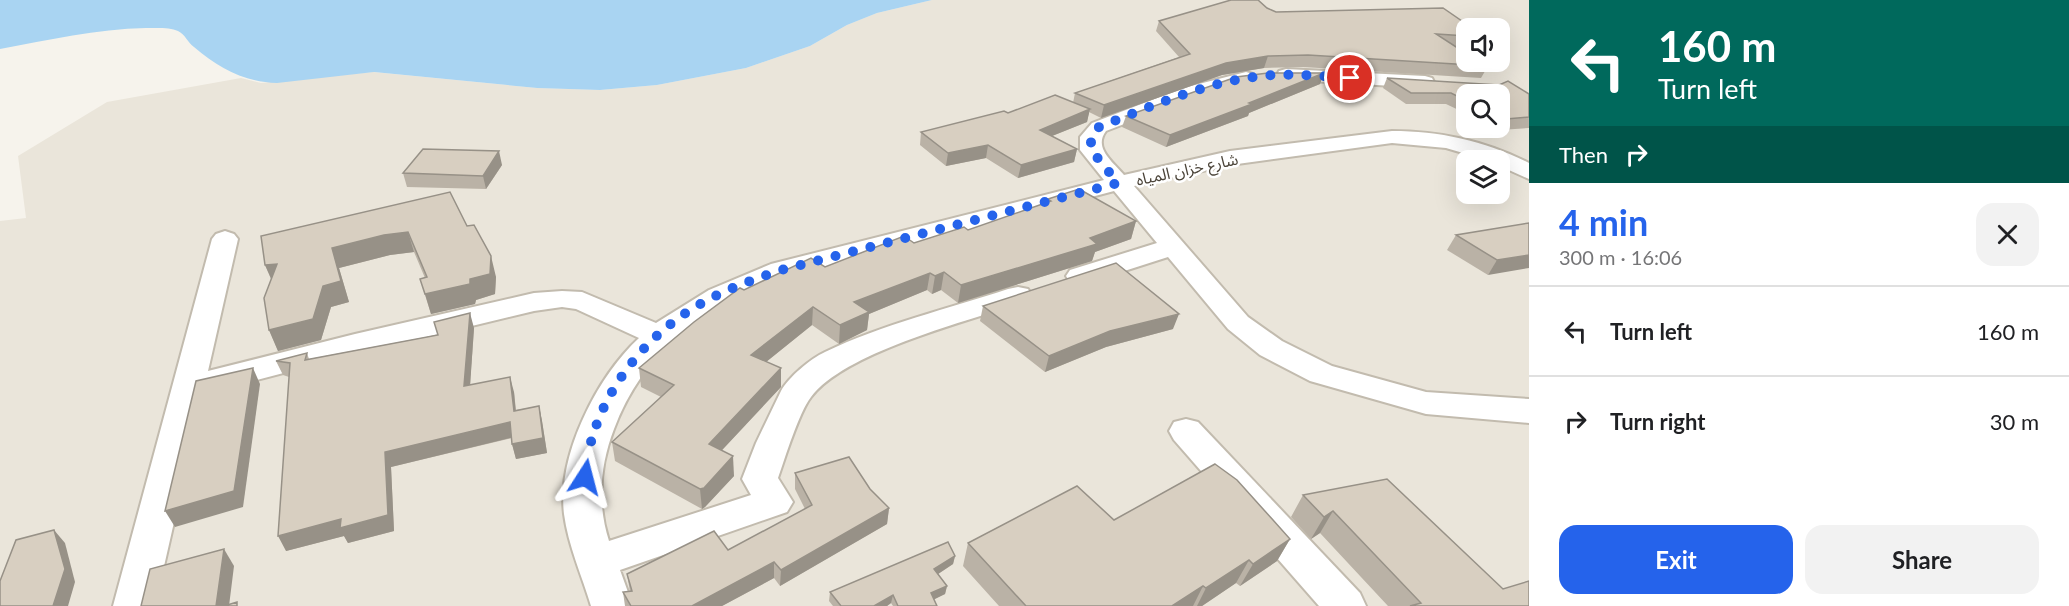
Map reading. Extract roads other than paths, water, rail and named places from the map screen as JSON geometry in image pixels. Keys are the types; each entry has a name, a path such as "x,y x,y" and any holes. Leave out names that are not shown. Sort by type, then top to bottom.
{"street":[{"path":"1445,84 1303,75 1264,76 1230,81 1099,127 1091,137 1091,150 1238,323 1271,348 1321,374 1426,403 1529,411"},
{"name":"شارع خزان المياه","path":"612,606 583,513 586,459 602,411 626,369 658,335 695,307 737,285 781,270 1118,183 1230,159 1392,137 1418,137 1470,147 1529,172"},
{"path":"134,606 225,239"},
{"path":"598,561 774,502 760,479 772,443 797,391 834,360 882,340 991,303 1172,247"},
{"path":"189,387 355,344 534,302 562,299 582,301 658,335"},
{"path":"1186,431 1345,606"}],"water":[{"path":"0,0 932,0 877,13 847,25 810,46 746,68 657,85 600,90 537,88 374,72 277,83 265,82 232,72 203,55 180,32 163,28 91,33 0,49"}]}
